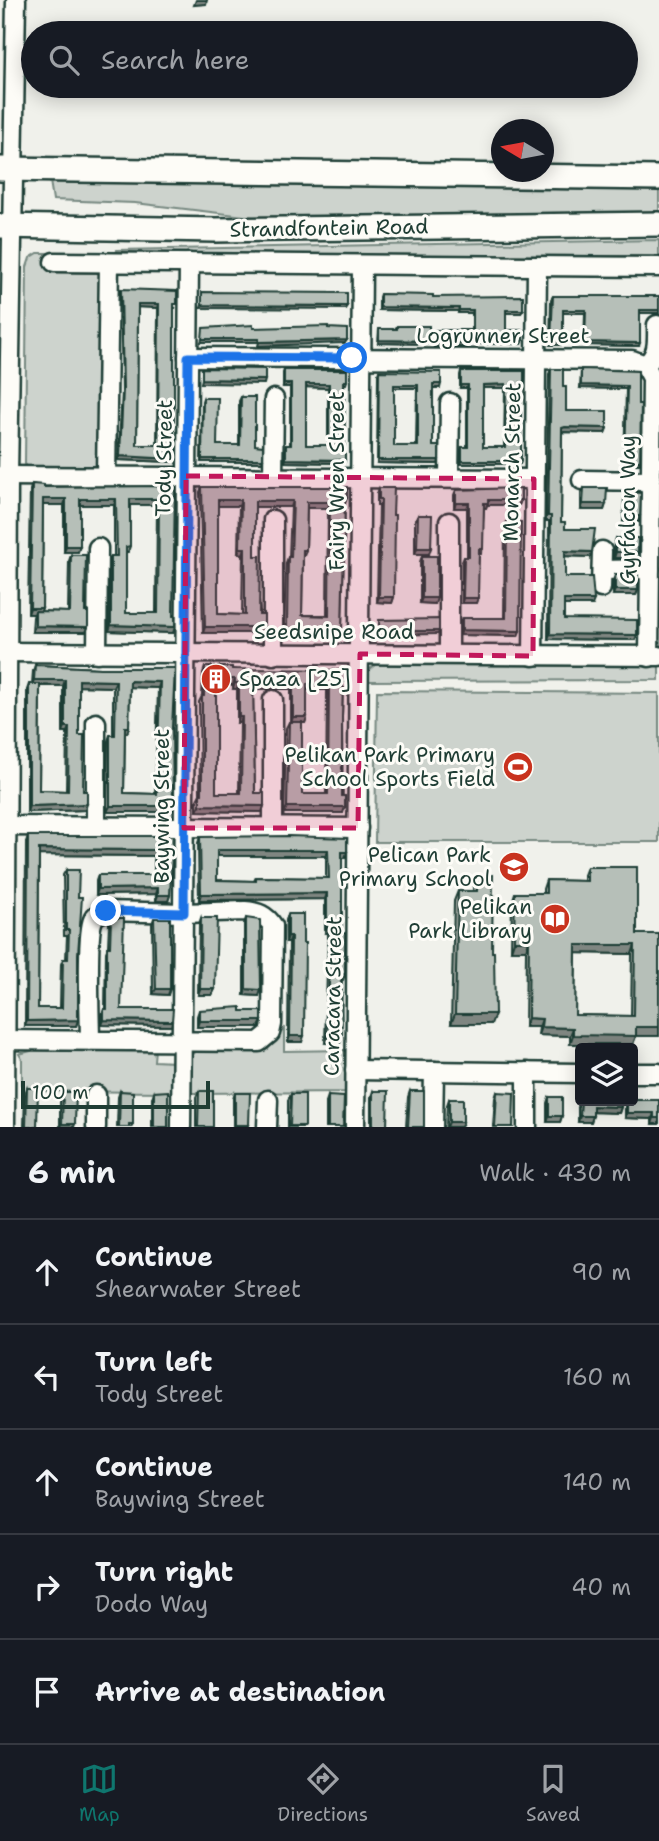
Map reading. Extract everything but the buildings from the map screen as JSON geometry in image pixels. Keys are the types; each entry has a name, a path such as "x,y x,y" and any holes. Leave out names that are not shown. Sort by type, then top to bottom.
{"main road":[{"path":"7,169 659,178"},
{"name":"Strandfontein Road","path":"6,226 215,230 659,223"}],"street":[{"path":"5,1127 6,226 16,0"},
{"name":"Strandfontein Road","path":"54,262 659,267"},
{"path":"106,476 110,263"},
{"name":"Tody Street","path":"186,654 189,263"},
{"name":"Fairy Wren Street","path":"360,654 362,265"},
{"name":"Monarch Street","path":"533,656 537,268"},
{"path":"645,365 655,356 657,325"},
{"name":"Logrunner Street","path":"188,357 632,360 645,365"},
{"name":"Gyrfalcon Way","path":"645,365 652,378 650,569 654,657"},
{"path":"273,477 274,399"},
{"path":"449,478 450,403"},
{"path":"4,476 534,479"},
{"path":"582,480 650,481"},
{"path":"272,655 273,520"},
{"path":"449,522 449,654"},
{"path":"97,653 98,548"},
{"path":"601,588 602,551"},
{"path":"602,570 650,569"},
{"name":"Seedsnipe Road","path":"4,652 654,657"},
{"name":"Baywing Street","path":"181,1127 186,654"},
{"name":"Caracara Street","path":"355,1127 360,654"},
{"path":"273,700 273,827"},
{"path":"96,723 96,826"},
{"path":"4,826 358,828"},
{"path":"3,1040 90,1041 182,1042 259,1042 270,1033 272,1024 273,926 269,919 255,912 106,911 93,920 90,940 90,1041"},
{"path":"355,1070 575,1073"},
{"path":"433,1127 434,1071"},
{"path":"527,1072 527,1127"},
{"path":"638,1073 659,1073"},
{"path":"96,1095 96,1127"},
{"path":"267,1127 268,1100"}],"highlighted area":[{"path":"186,476 534,479 533,656 360,654 358,828 184,828"}],"shaded area":[{"path":"50,181 659,185 659,216 253,217 135,203 53,200"},
{"path":"659,240 659,256 116,255 117,250"},
{"path":"38,253 51,253 51,272 100,275 99,465 92,469 30,469 25,464 27,267 30,258"},
{"path":"659,626 659,680 369,681 369,670 376,664 658,666"},
{"name":"Pelikan Park Primary School Sports Field","path":"377,691 659,693 659,842 375,842"},
{"path":"284,1029 284,1051 348,1050 348,1092 191,1093 191,1055 197,1050 268,1049"},
{"path":"31,1047 155,1049 154,1061 174,1062 175,1092 22,1091 22,1059 19,1054 31,1051"}],"place":[{"name":"Spaza [25]","path":"216,679"},
{"name":"Pelikan Park Primary School Sports Field","path":"518,767"},
{"name":"Pelican Park Primary School","path":"514,867"},
{"name":"Pelikan Park Library","path":"555,919"}],"route":[{"path":"106,911 184,913 188,357 352,358"}]}
